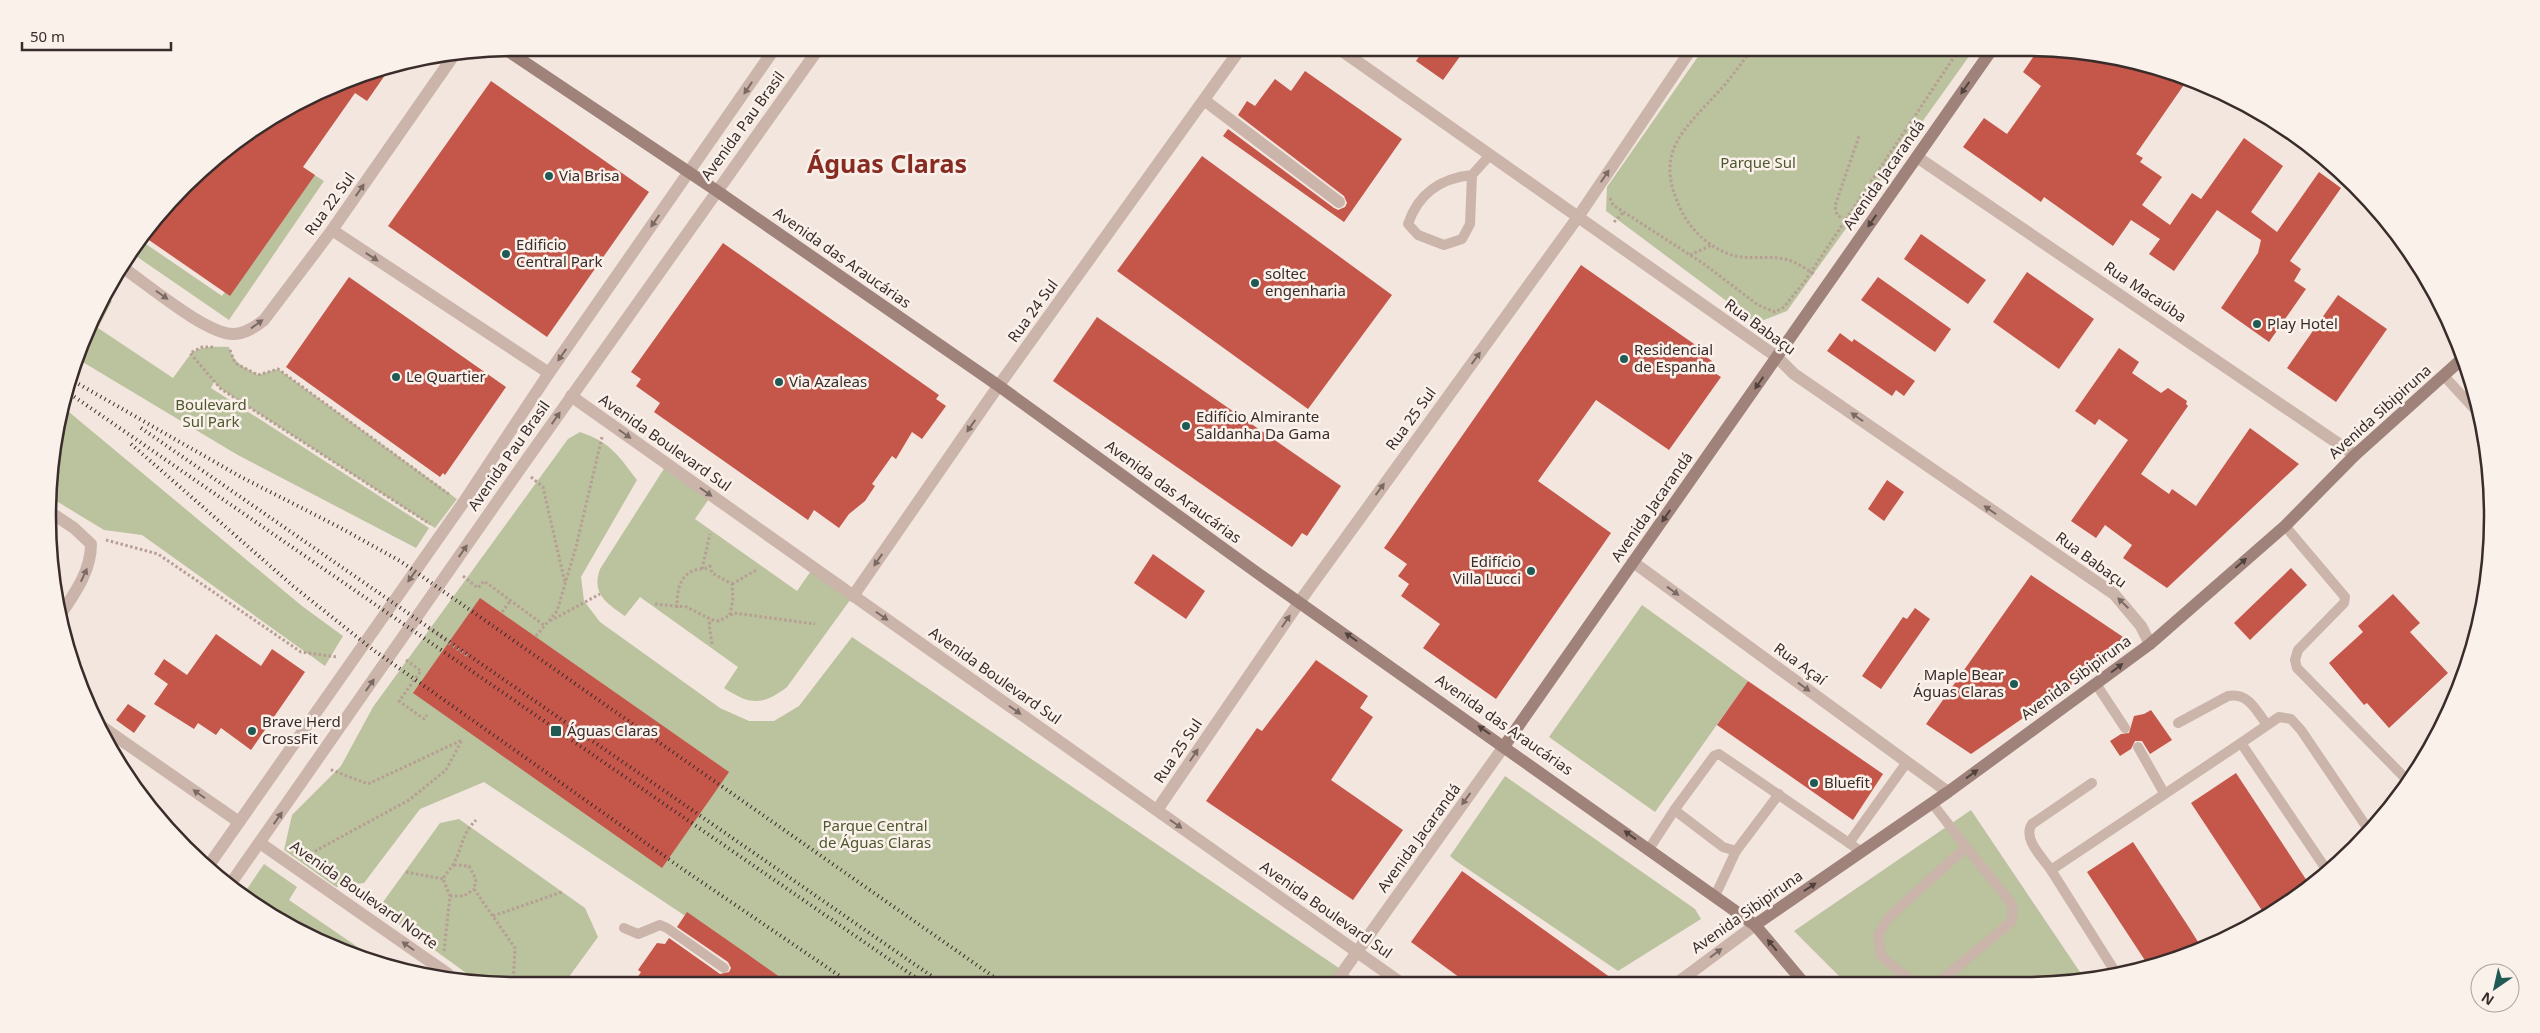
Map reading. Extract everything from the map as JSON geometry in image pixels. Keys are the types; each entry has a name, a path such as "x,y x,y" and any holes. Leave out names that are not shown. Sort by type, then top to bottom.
{"main road":[{"name":"Avenida das Araucárias","path":"516,56 717,190 999,386 1505,745 1755,925 1799,977"},
{"name":"Avenida Jacarandá","path":"1505,745 1987,56"},
{"name":"Avenida Sibipiruna","path":"1755,925 1948,792 2150,644 2284,526 2355,455 2457,364"}],"street":[{"name":"Avenida Pau Brasil","path":"211,862 463,503 549,374 770,56"},
{"name":"Avenida Pau Brasil","path":"233,880 571,396 813,56"},
{"name":"Rua 24 Sul","path":"853,596 999,386 1235,56"},
{"name":"Rua Babaçu","path":"1349,56 1778,357 1794,374 2114,594 2141,626 2150,644"},
{"name":"Rua 25 Sul","path":"1157,810 1300,601 1578,217 1687,56"},
{"name":"Rua 22 Sul","path":"128,271 212,329 233,334 243,333 264,320 332,230 450,61"},
{"path":"1204,100 1339,202"},
{"name":"Rua Macaúba","path":"1917,157 2355,455"},
{"path":"332,230 549,374"},
{"name":"Avenida Boulevard Sul","path":"571,396 1392,977"},
{"path":"56,515 74,528 91,544 90,562 82,580 65,606"},
{"name":"Rua Açaí","path":"1634,562 1948,792"},
{"path":"111,733 239,822"},
{"name":"Avenida Jacarandá","path":"1339,977 1505,745"},
{"name":"Avenida Boulevard Norte","path":"260,843 443,971"},
{"name":"Avenida Sibipiruna","path":"1684,977 1755,925"}],"lane":[{"path":"1472,174 1470,224 1462,238 1444,245 1418,236 1408,224 1413,209 1431,188 1456,176 1472,174 1490,155"},
{"path":"2444,376 2470,404"},
{"path":"2284,526 2345,598 2344,603 2298,650 2295,660 2297,668 2403,776"},
{"path":"2096,684 2125,728"},
{"path":"2178,723 2228,696 2236,694 2249,700 2267,725"},
{"path":"2051,870 2279,717 2285,716 2296,724 2365,825"},
{"path":"2241,743 2324,866"},
{"path":"2138,748 2164,793"},
{"path":"1649,849 1675,809 1676,804 1714,756 1719,754 1862,852"},
{"path":"1849,843 1907,762"},
{"path":"2092,783 2032,824 2029,829 2029,835 2113,968"},
{"path":"1715,896 1736,851 1779,794"},
{"path":"1932,803 2009,900 2013,910 2010,922 1945,977"},
{"path":"1675,809 1723,846 1736,851"},
{"path":"1906,977 1881,956 1878,935 1889,917 1966,847"},
{"path":"624,928 638,934 660,925 724,968"}],"path":[{"path":"1747,56 1722,88 1682,131 1674,147 1669,173 1673,194 1689,226 1712,245 1730,254 1755,258 1780,258 1796,262 1829,284"},
{"path":"1612,191 1610,200 1613,205 1690,255 1768,311 1775,312 1784,307 1810,272 1955,56"},
{"path":"1845,220 1837,215 1835,206 1859,136"},
{"path":"1690,255 1712,245"},
{"path":"215,347 202,347 190,353 220,389 442,532"},
{"path":"222,347 230,347 235,363 258,375 278,369 463,503"},
{"path":"536,636 557,611 606,421"},
{"path":"520,469 543,487 565,583"},
{"path":"702,570 710,534"},
{"path":"91,544 99,539 158,554 301,652 338,657 343,649"},
{"path":"677,608 677,589 686,575 696,569 702,570 710,566 712,573 732,584"},
{"path":"451,567 478,588 484,580 546,624"},
{"path":"732,584 758,569"},
{"path":"730,616 733,598 732,584"},
{"path":"546,624 600,594"},
{"path":"502,612 510,600"},
{"path":"655,604 687,608 712,620 719,621 734,613 815,624"},
{"path":"416,619 469,657"},
{"path":"712,620 709,624 712,644"},
{"path":"393,651 421,671 399,701 424,719 428,715"},
{"path":"290,864 409,800 446,770 462,740 368,784 315,764"},
{"path":"442,879 446,871 454,865 465,830 476,820"},
{"path":"450,896 464,896 474,889 476,880 469,866 454,865"},
{"path":"406,872 442,879"},
{"path":"442,879 450,896 443,957"},
{"path":"474,889 515,948 513,977"},
{"path":"493,916 562,892"}],"green space":[{"name":"Parque Sul","path":"1698,56 1969,56 1787,311 1756,323 1606,211 1607,187"},
{"path":"308,171 324,181 229,320 137,257 146,244 222,296"},
{"name":"Boulevard Sul Park","path":"111,300 112,301 98,328 173,378 195,351 207,347 229,347 237,361 258,375 278,369 457,499 435,528 221,389 214,382 211,388 429,528 416,548 236,454 83,362 91,340"},
{"path":"69,412 302,606 343,636 325,666 142,535 104,530 56,501 60,456"},
{"name":"Parque Central de Águas Claras","path":"580,432 599,440 613,450 637,480 581,577 584,601 600,622 720,708 749,721 774,721 799,706 852,637 1352,977 777,977 484,782 420,809 364,883 336,887 284,850 292,815 341,766 373,707 568,439"},
{"path":"667,464 711,496 695,519 797,591 813,568 853,596 787,687 770,698 756,701 749,700 741,698 724,688 738,667 640,597 625,616 612,607 599,591 598,578 600,569"},
{"path":"1642,605 1748,681 1655,812 1549,737"},
{"path":"1505,776 1695,909 1701,919 1618,971 1456,861 1450,856"},
{"path":"1971,810 2081,973 2024,977 1840,977 1794,931"},
{"path":"459,819 585,908 598,937 569,977 468,974 378,909 440,823"},
{"path":"264,864 297,887 289,900 361,949 340,942 286,915 247,889"}],"building":[{"path":"1419,56 1460,56 1443,80 1416,61"},
{"path":"2034,56 2054,57 2113,65 2143,72 2184,85 2136,154 2143,158 2140,162 2162,177 2142,205 2170,225 2192,193 2201,199 2244,138 2283,166 2251,212 2277,232 2319,172 2341,188 2290,261 2301,269 2294,281 2306,289 2269,342 2221,308 2258,253 2261,240 2217,210 2174,271 2149,254 2160,239 2131,220 2113,246 2044,197 2041,202 1963,147 1984,118 2007,134 2041,86 2023,72"},
{"path":"1305,71 1402,139 1344,222 1223,136 1228,129 1334,208 1338,210 1345,207 1347,203 1344,196 1238,115 1247,101 1255,106 1275,79 1291,91"},
{"path":"384,76 367,101 355,93 303,167 315,175 230,296 148,240 151,236 191,191 236,151 286,118 313,104 340,91"},
{"path":"491,81 649,192 547,337 388,226"},
{"name":"soltec engenharia","path":"1202,156 1392,295 1308,409 1117,271"},
{"path":"1921,234 1986,280 1968,304 1904,259"},
{"name":"Via Azaleas","path":"723,243 939,395 936,399 946,406 922,439 912,432 896,459 892,456 872,484 875,486 865,501 849,514 839,528 814,510 808,520 654,412 660,403 636,386 641,379 631,372"},
{"path":"1581,265 1707,353 1705,356 1712,361 1707,368 1721,377 1669,450 1596,400 1538,481 1611,533 1496,699 1423,648 1440,624 1401,596 1409,584 1398,576 1407,564 1384,548"},
{"path":"2027,272 2094,319 2059,369 1993,322"},
{"name":"Le Quartier","path":"349,277 506,387 445,475 443,473 440,477 286,367"},
{"path":"1878,277 1951,329 1935,352 1861,300"},
{"path":"2338,295 2387,329 2336,402 2287,368"},
{"name":"Edifício Almirante Saldanha Da Gama","path":"1097,317 1341,486 1307,536 1302,533 1292,547 1053,381"},
{"path":"1840,333 1852,342 1854,339 1915,381 1904,396 1896,390 1892,396 1827,351"},
{"path":"2119,348 2139,362 2132,373 2161,393 2168,388 2187,401 2186,404 2188,406 2141,474 2169,494 2172,489 2196,506 2250,428 2299,464 2167,588 2123,558 2132,545 2105,525 2096,538 2071,521 2128,440 2099,419 2095,425 2075,411"},
{"path":"1887,480 1904,492 1884,521 1868,509"},
{"path":"1153,554 1205,591 1186,619 1134,583"},
{"path":"2291,568 2307,585 2250,640 2234,623"},
{"name":"Maple Bear Águas Claras","path":"2031,575 2132,643 1971,754 1926,724"},
{"path":"2393,594 2420,623 2410,632 2448,673 2389,728 2367,703 2364,705 2329,663 2363,632 2358,626"},
{"path":"480,598 729,772 662,868 413,693"},
{"path":"1915,608 1930,619 1881,689 1862,676 1903,617 1907,619"},
{"path":"216,634 261,666 272,649 305,672 251,750 221,728 216,735 198,723 194,729 154,704 168,684 154,674 164,659 187,675"},
{"path":"1316,660 1368,696 1360,708 1373,717 1331,780 1403,830 1353,900 1206,801 1257,728 1262,731"},
{"path":"1748,681 1883,774 1853,820 1717,725"},
{"path":"128,704 146,716 134,733 116,720"},
{"path":"2151,710 2172,740 2150,754 2142,741 2135,741 2131,749 2120,756 2110,741 2121,734 2129,733 2134,716"},
{"path":"2236,773 2306,880 2262,910 2191,803"},
{"path":"2133,842 2198,943 2145,960 2087,872"},
{"path":"1462,871 1610,977 1459,977 1411,942"},
{"path":"687,912 780,977 638,977 641,972 638,970 657,943 665,944 669,938 720,974 729,972 731,968 728,962 677,927"}],"railway":[{"path":"77,383 241,477 339,527 400,561 994,977"},
{"path":"72,395 915,977"},
{"path":"141,428 933,977"},
{"path":"131,444 293,586 372,649 684,870 841,977"}],"place":[{"name":"Via Brisa","path":"549,176"},
{"name":"Edificio Central Park","path":"506,254"},
{"name":"soltec engenharia","path":"1255,283"},
{"name":"Play Hotel","path":"2257,324"},
{"name":"Residencial de Espanha","path":"1624,359"},
{"name":"Le Quartier","path":"396,377"},
{"name":"Via Azaleas","path":"779,382"},
{"name":"Edifício Almirante Saldanha Da Gama","path":"1186,426"},
{"name":"Edifício Villa Lucci","path":"1531,571"},
{"name":"Maple Bear Águas Claras","path":"2014,684"},
{"name":"Brave Herd CrossFit","path":"252,731"},
{"name":"Águas Claras","path":"556,731"},
{"name":"Bluefit","path":"1814,783"}],"district":[{"name":"Águas Claras","path":"887,164"}]}
